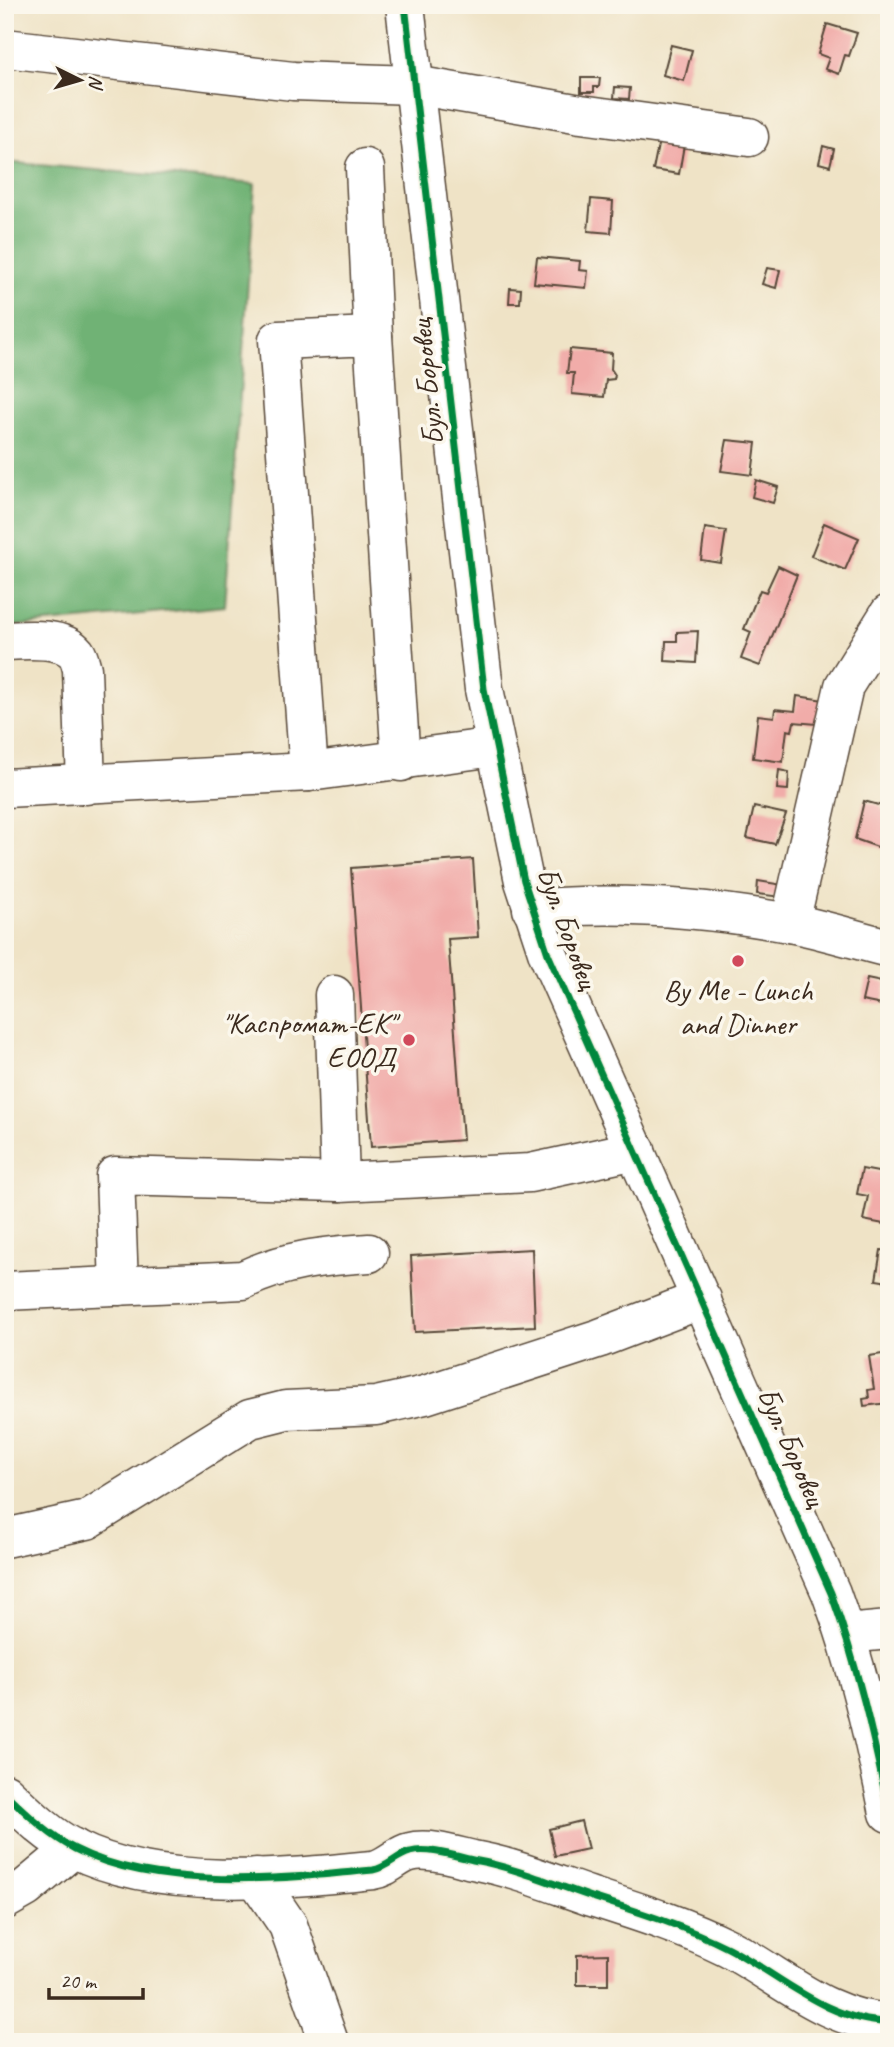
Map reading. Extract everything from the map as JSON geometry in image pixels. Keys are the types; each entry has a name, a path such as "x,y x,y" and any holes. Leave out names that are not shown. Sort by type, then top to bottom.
{"street":[{"name":"Бул. Боровец","path":"405,5 484,690 531,909 548,954 810,1541 846,1634 889,1813"},
{"path":"5,48 293,81 414,85 581,114 749,137"},
{"path":"365,167 373,335 401,762"},
{"path":"309,772 278,340 373,335"},
{"path":"790,923 844,686 889,614"},
{"path":"5,641 44,640 65,645 76,653 82,669 86,785"},
{"path":"5,788 309,772 401,762 495,747"},
{"path":"531,909 573,905 670,909 790,923 889,948"},
{"path":"334,995 341,1182"},
{"path":"119,1286 115,1176 341,1182 530,1174 636,1150"},
{"path":"5,1291 243,1280 275,1265 310,1257 369,1253"},
{"path":"5,1538 87,1520 250,1419 286,1410 376,1406 425,1395 600,1338 702,1299"},
{"path":"846,1634 889,1630"},
{"path":"5,1793 74,1849 99,1859 155,1872 256,1878 379,1869 411,1852 476,1860 692,1931 730,1949 841,2013 868,2022 889,2022"},
{"path":"5,1900 26,1888 74,1849"},
{"path":"256,1878 288,1925 329,2042"}],"green space":[{"path":"5,162 255,184 225,606 5,627"}],"building":[{"path":"827,24 857,33 849,56 845,55 839,74 825,69 829,58 818,54"},
{"path":"671,45 692,50 684,81 663,75"},
{"path":"581,78 600,78 599,87 594,87 594,92 581,92"},
{"path":"615,87 630,88 629,99 614,98"},
{"path":"659,140 684,145 679,174 653,170"},
{"path":"823,146 834,149 830,166 819,163"},
{"path":"591,199 613,201 611,233 588,231"},
{"path":"537,257 580,261 579,270 588,271 586,288 534,283"},
{"path":"767,268 780,270 776,288 762,284"},
{"path":"510,288 521,289 520,303 509,303"},
{"path":"570,349 612,353 611,369 615,375 614,379 606,380 604,397 572,394 574,373 567,373"},
{"path":"727,440 756,443 752,475 721,471"},
{"path":"756,480 778,487 773,503 752,497"},
{"path":"824,523 859,538 845,570 811,556"},
{"path":"705,528 726,531 721,563 701,560"},
{"path":"778,566 797,575 760,666 741,659 751,632 744,629 760,590 766,592"},
{"path":"698,631 696,663 665,661 666,641 677,641 677,632"},
{"path":"797,696 831,701 817,724 794,722 792,731 787,730 783,762 753,758 758,715 774,717 775,709 795,711"},
{"path":"779,770 789,772 788,790 777,789"},
{"path":"864,801 882,806 881,810 889,812 889,851 855,839"},
{"path":"754,807 786,814 775,844 747,838"},
{"name":"\"Каспромат-ЕК\" ЕООД","path":"473,859 478,937 448,939 463,1140 371,1147 351,868"},
{"path":"758,881 783,885 781,897 757,894"},
{"path":"867,979 886,983 882,1005 862,1001"},
{"path":"862,1169 889,1174 889,1225 863,1220 868,1196 857,1194"},
{"path":"532,1249 535,1326 415,1332 411,1256"},
{"path":"881,1250 889,1251 889,1282 876,1280"},
{"path":"889,1353 888,1403 864,1406 863,1399 869,1398 868,1390 874,1389 869,1356"},
{"path":"581,1821 588,1849 555,1856 549,1829"},
{"path":"608,1954 608,1985 577,1985 577,1955"},
{"path":"675,2037 720,2037 720,2042 675,2042"}],"cycle path":[{"path":"405,5 484,689 524,881 548,954 831,1593 864,1702 889,1813"},
{"path":"5,1793 38,1824 65,1844 108,1862 144,1871 221,1879 300,1876 373,1870 417,1851 442,1853 503,1867 694,1933 728,1948 825,2006 867,2020 889,2022"}],"place":[{"name":"By Me - Lunch and Dinner","path":"738,961"},
{"name":"\"Каспромат-ЕК\" ЕООД","path":"409,1040"}]}
